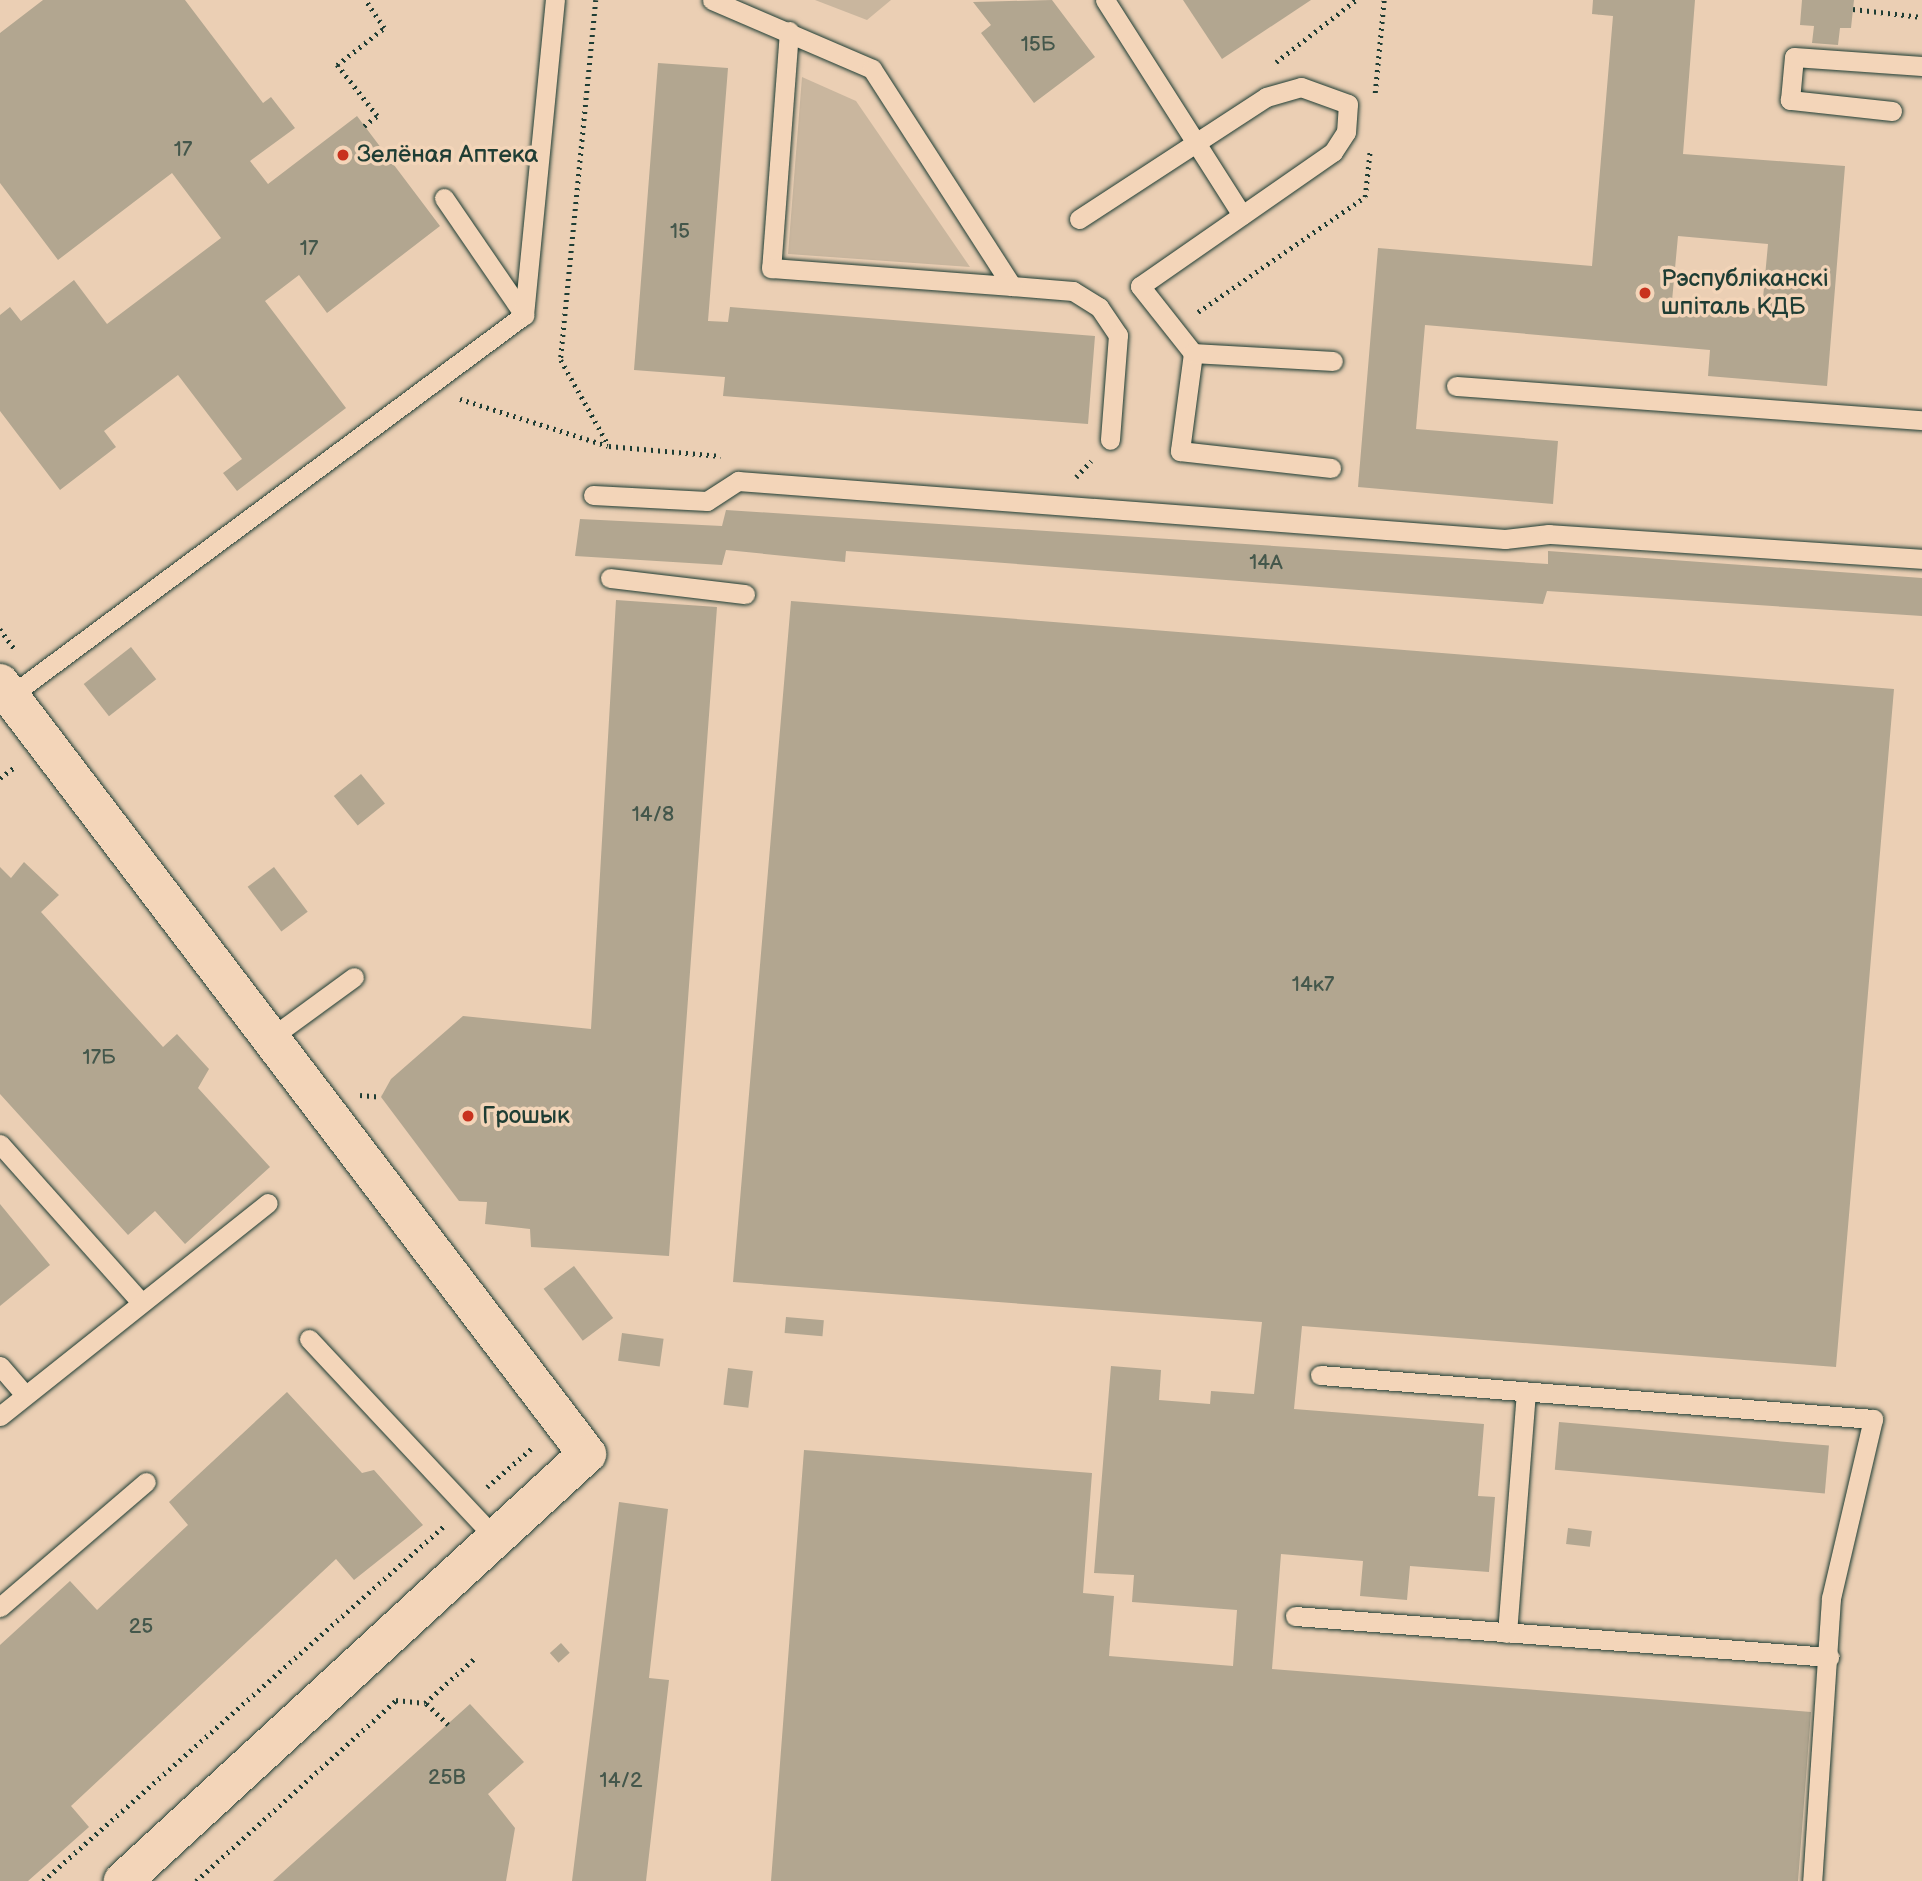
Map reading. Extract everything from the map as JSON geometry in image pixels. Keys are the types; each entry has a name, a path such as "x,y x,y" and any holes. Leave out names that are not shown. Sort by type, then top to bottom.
{"street":[{"path":"3,695 269,1039 559,1423 587,1454 497,1540 123,1881"}],"lane":[{"path":"3,695 428,388 524,315 555,0"},
{"path":"712,0 872,69 1012,286"},
{"path":"1105,0 1242,215"},
{"path":"789,31 771,268 1073,291 1099,307 1118,335 1110,440"},
{"path":"1892,111 1790,100 1794,57 1922,66"},
{"path":"1079,219 1266,97 1301,87 1348,104 1346,132 1333,152 1140,286 1193,353 1180,451 1331,468"},
{"path":"444,198 524,315"},
{"path":"1193,353 1334,361"},
{"path":"1455,386 1922,420"},
{"path":"593,495 707,501 738,481 1505,539 1549,534 1922,559"},
{"path":"610,578 745,594"},
{"path":"269,1039 354,977"},
{"path":"0,1144 141,1302"},
{"path":"0,1416 24,1394 268,1203"},
{"path":"309,1339 497,1540"},
{"path":"0,1366 24,1394"},
{"path":"1321,1375 1873,1419 1831,1598 1812,1881"},
{"path":"1507,1633 1526,1392"},
{"path":"0,1607 146,1482"},
{"path":"1296,1616 1829,1657"}],"path":[{"path":"364,126 377,116 337,65 384,28 365,0"},
{"path":"596,0 561,360 609,446"},
{"path":"1267,69 1356,0"},
{"path":"1853,9 1922,17"},
{"path":"428,388 609,446 731,456"},
{"path":"1070,484 1110,440"},
{"path":"364,1092 381,1097"},
{"path":"43,1881 559,1423"},
{"path":"425,1703 475,1658"},
{"path":"197,1881 396,1700 425,1703 448,1725"}],"shaded area":[{"path":"815,0 891,0 867,20"},
{"path":"802,77 856,101 970,267 788,254"}],"building":[{"path":"43,0 185,0 263,103 271,97 295,128 250,161 268,184 357,116 440,226 327,313 299,275 265,301 346,408 237,491 223,473 242,459 178,375 104,431 116,447 60,490 0,411 0,315 10,307 21,321 74,280 107,324 221,238 172,173 58,260 0,183 0,33"},
{"path":"1052,0 1095,57 1034,103 981,33 991,25 973,2"},
{"path":"1183,0 1311,0 1222,59"},
{"path":"1593,0 1695,0 1683,154 1845,166 1827,386 1708,376 1710,350 1425,325 1416,429 1558,441 1553,504 1358,487 1378,248 1592,266 1613,16 1592,14","holes":["1678,236 1768,244 1762,309 1672,301"]},
{"path":"1802,0 1854,0 1851,28 1840,28 1838,45 1812,43 1814,26 1800,25"},
{"path":"658,63 728,68 708,321 728,322 730,307 1095,336 1088,424 723,396 725,377 634,370"},
{"path":"726,510 1548,564 1548,551 1922,578 1922,616 1547,591 1543,604 846,551 845,562 726,550 722,565 575,556 580,519 722,526"},
{"path":"616,600 717,607 669,1256 531,1247 530,1229 485,1224 487,1202 459,1201 381,1097 391,1079 463,1016 591,1029"},
{"path":"791,601 1894,689 1836,1367 1302,1326 1294,1409 1484,1424 1478,1496 1495,1497 1489,1572 1410,1566 1407,1600 1360,1596 1363,1561 1281,1554 1272,1669 1811,1712 1798,1881 771,1881 804,1450 1092,1473 1083,1593 1114,1596 1109,1656 1233,1666 1237,1610 1132,1602 1134,1575 1094,1573 1111,1366 1161,1370 1159,1400 1210,1404 1211,1391 1254,1394 1262,1322 733,1282"},
{"path":"131,647 156,679 109,716 84,684"},
{"path":"361,774 385,804 358,826 334,796"},
{"path":"24,862 59,895 41,912 163,1047 177,1034 209,1069 198,1088 270,1167 185,1244 155,1211 128,1235 0,1094 0,867 11,878"},
{"path":"274,867 308,912 281,932 248,887"},
{"path":"0,1204 50,1265 0,1306"},
{"path":"574,1266 613,1318 583,1341 544,1289"},
{"path":"786,1317 824,1320 822,1336 785,1333"},
{"path":"622,1333 664,1339 660,1367 618,1361"},
{"path":"728,1368 753,1371 748,1408 723,1405"},
{"path":"287,1392 362,1473 374,1470 423,1525 354,1580 336,1559 71,1806 89,1827 28,1881 0,1881 0,1645 70,1581 97,1610 188,1525 169,1502"},
{"path":"1559,1422 1829,1446 1825,1493 1555,1470"},
{"path":"619,1502 668,1509 649,1678 669,1680 646,1881 572,1881"},
{"path":"1568,1528 1592,1531 1590,1547 1566,1544"},
{"path":"561,1643 570,1653 559,1663 550,1653"},
{"path":"470,1704 524,1762 488,1794 515,1828 506,1881 273,1881"}],"place":[{"name":"Зелёная Аптека","path":"343,155"},
{"name":"Рэспубліканскі шпіталь КДБ","path":"1645,293"},
{"name":"Грошык","path":"468,1116"}]}
